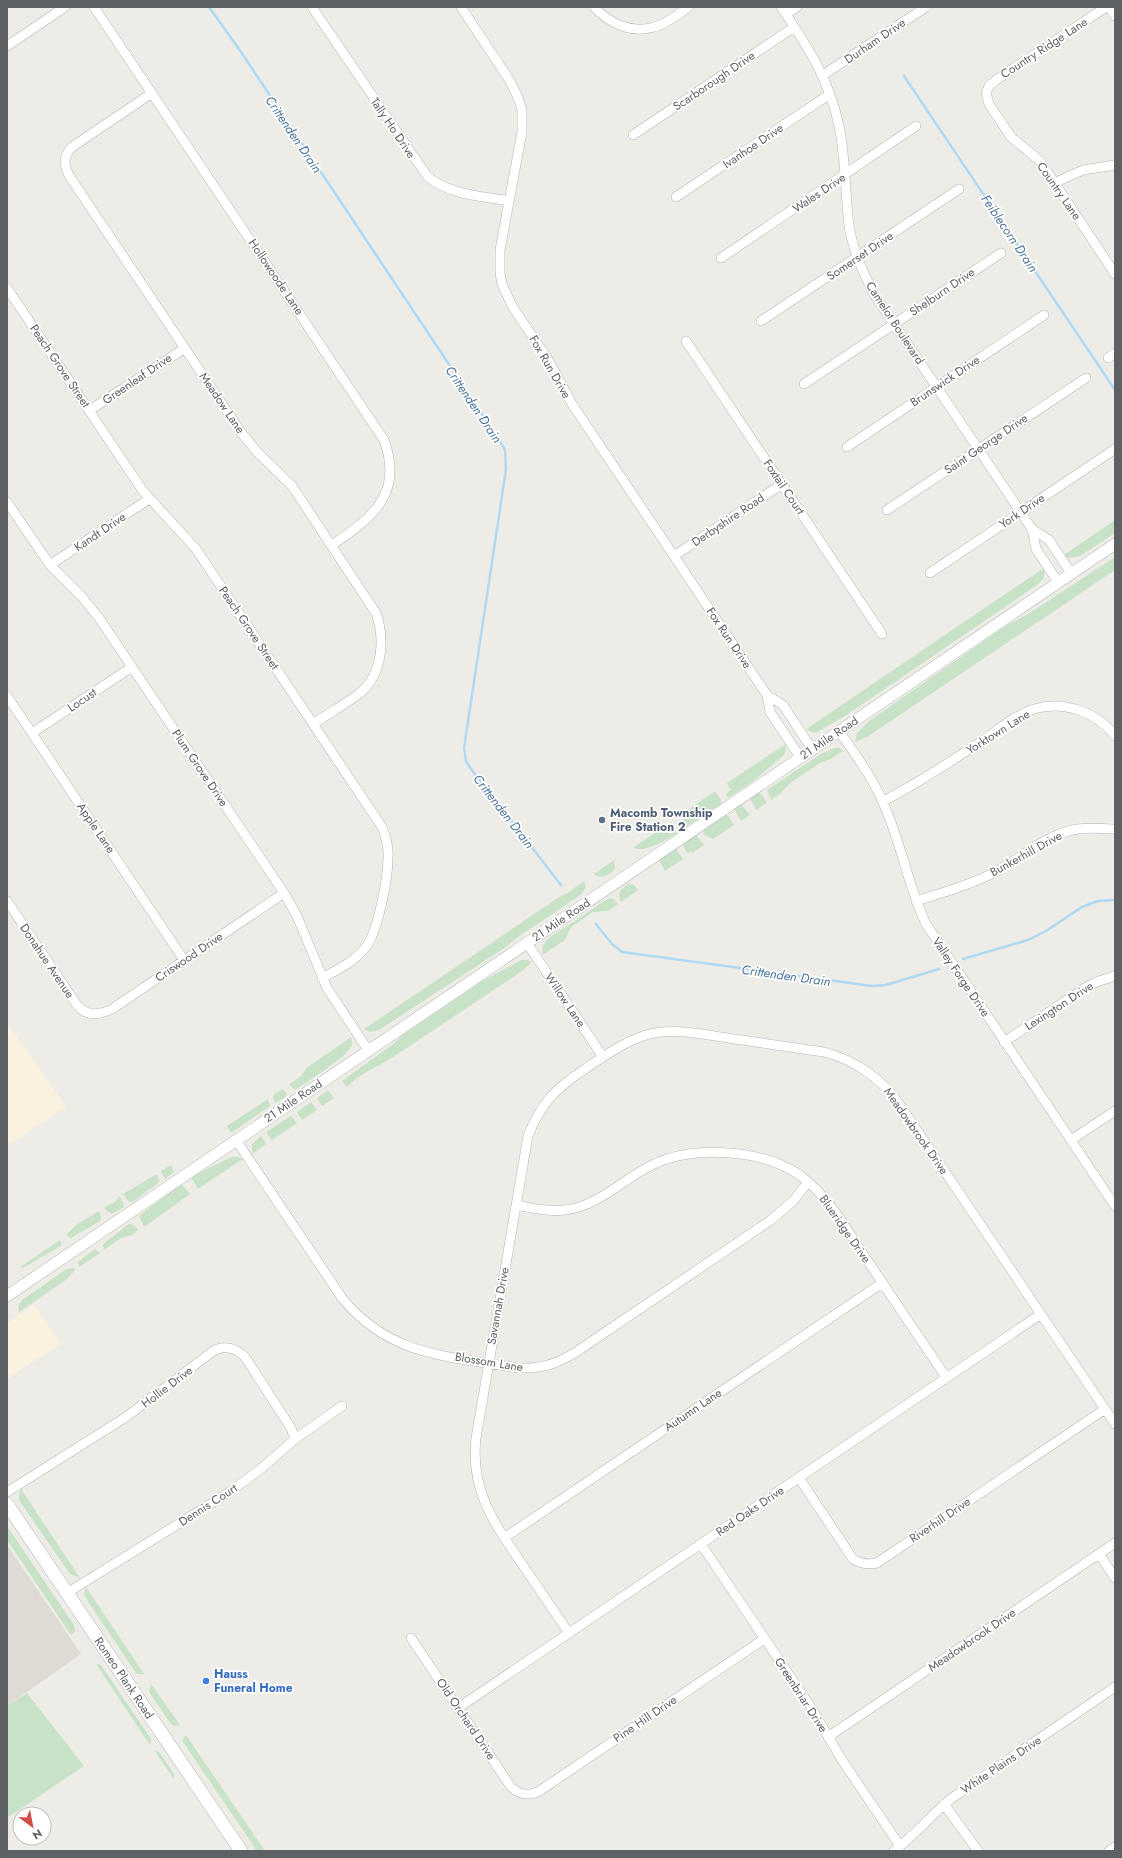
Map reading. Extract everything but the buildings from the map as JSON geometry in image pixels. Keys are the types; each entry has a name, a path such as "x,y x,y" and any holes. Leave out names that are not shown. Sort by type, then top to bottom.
{"main road":[{"name":"Romeo Plank Road","path":"7,1504 241,1851"}],"street":[{"path":"7,46 65,7"},
{"name":"Hollowoode Lane","path":"94,7 384,440 388,450 390,472 387,492 382,502 366,520 332,545"},
{"name":"Tally Ho Drive","path":"312,7 427,176 435,183 454,191 509,201"},
{"name":"Fox Run Drive","path":"461,7 510,81 520,100 522,110 522,132 499,263 500,273 507,296 547,358 572,404 767,695 770,712 800,757"},
{"path":"594,7 603,17 613,22 624,27 638,29 654,28 670,20 689,7"},
{"path":"783,11 797,7"},
{"name":"Durham Drive","path":"823,76 926,7"},
{"name":"Country Ridge Lane","path":"986,93 989,86 996,80 1106,7"},
{"path":"1109,7 1115,16"},
{"name":"Camelot Boulevard","path":"783,11 809,50 823,76 830,94 839,127 850,227 858,258 874,294 979,448 1032,529 1049,540 1071,573"},
{"name":"Scarborough Drive","path":"633,135 794,27"},
{"name":"Meadow Lane","path":"152,93 72,147 65,158 64,165 241,432 256,452 286,479 332,545 376,613 382,632 382,643 377,666 367,685 360,693 313,724"},
{"name":"Country Lane","path":"986,93 989,104 1011,137 1040,161 1115,274"},
{"name":"Ivanhoe Drive","path":"676,197 830,94"},
{"name":"Wales Drive","path":"721,258 916,126"},
{"path":"1054,183 1083,170 1115,165"},
{"name":"Somerset Drive","path":"761,321 858,258 959,189"},
{"name":"Shelburn Drive","path":"804,384 1001,253"},
{"name":"Peach Grove Street","path":"7,288 149,498 196,549 382,827 388,846 388,857 378,922 372,939 358,956 322,978"},
{"name":"Brunswick Drive","path":"847,447 1044,315"},
{"name":"Foxtail Court","path":"686,340 882,634"},
{"name":"Greenleaf Drive","path":"90,410 185,348"},
{"name":"Saint George Drive","path":"887,510 1086,378"},
{"name":"York Drive","path":"930,573 1115,449"},
{"name":"Derbyshire Road","path":"674,556 782,484"},
{"name":"Kandt Drive","path":"50,565 149,498"},
{"name":"Plum Grove Drive","path":"7,502 50,565 89,606 132,667 284,894 297,916 322,978 340,1009 368,1050"},
{"name":"Camelot Boulevard","path":"1032,529 1036,549 1058,582"},
{"name":"21 Mile Road","path":"7,1296 1115,544"},
{"name":"Locust","path":"32,733 132,667"},
{"name":"Fox Run Drive","path":"767,695 783,705 812,749"},
{"name":"Apple Lane","path":"7,696 184,960"},
{"name":"Yorktown Lane","path":"883,801 926,778 1008,723 1033,709 1055,706 1075,709 1094,717 1104,724 1115,736"},
{"name":"Valley Forge Drive","path":"839,731 867,772 883,801 916,901 934,937 1115,1206"},
{"name":"Bunkerhill Drive","path":"916,901 990,875 1013,863 1046,841 1067,831 1091,828 1115,830"},
{"name":"Criswood Drive","path":"93,1014 112,1009 284,894"},
{"name":"Donahue Avenue","path":"7,901 77,1005 87,1013 93,1014"},
{"name":"Willow Lane","path":"527,942 603,1057"},
{"name":"Lexington Drive","path":"1004,1042 1085,988 1096,982 1115,976"},
{"name":"Meadowbrook Drive","path":"603,1057 623,1045 646,1035 683,1032 824,1052 836,1055 856,1064 878,1080 894,1096 1115,1424"},
{"name":"Savannah Drive","path":"569,1633 504,1538 485,1506 480,1492 475,1464 476,1438 528,1136 540,1109 558,1088 603,1057"},
{"path":"1071,1140 1115,1111"},
{"name":"Blossom Lane","path":"236,1140 342,1298 360,1318 381,1334 406,1346 433,1353 530,1368 554,1364 565,1359 771,1220 794,1200 808,1182"},
{"name":"Blueridge Drive","path":"516,1205 552,1211 576,1208 599,1198 631,1176 658,1162 687,1154 703,1153 740,1155 769,1161 791,1170 808,1182 833,1210 946,1378"},
{"name":"Autumn Lane","path":"504,1538 882,1283"},
{"name":"Red Oaks Drive","path":"458,1708 1041,1314"},
{"name":"Hollie Drive","path":"7,1492 126,1417 212,1352 222,1348 234,1349 245,1357 291,1428 295,1439"},
{"name":"Dennis Court","path":"67,1592 228,1493 273,1459 295,1439 342,1406"},
{"name":"Riverhill Drive","path":"799,1478 853,1559 858,1562 871,1564 883,1558 1105,1409"},
{"name":"Meadowbrook Drive","path":"828,1737 1115,1543"},
{"name":"Greenbriar Drive","path":"701,1544 812,1709 897,1849"},
{"path":"1099,1554 1115,1578"},
{"name":"Old Orchard Drive","path":"411,1638 511,1787 517,1792 524,1794"},
{"name":"Pine Hill Drive","path":"524,1794 538,1792 764,1639"},
{"name":"White Plains Drive","path":"897,1849 944,1804 1115,1687"},
{"path":"944,1804 978,1851"},
{"path":"1109,1851 1115,1847"}],"shaded area":[{"path":"7,1022 66,1107 7,1146"},
{"path":"34,1305 61,1344 7,1379 7,1323"},
{"path":"7,1545 81,1654 7,1706"}],"green space":[{"path":"1115,520 1115,533 1080,556 1068,558 1064,555"},
{"path":"1115,557 1115,570 867,737 855,742 857,733 869,721 1004,627 1030,613"},
{"path":"1044,568 1045,572 1043,578 1037,585 848,714 816,733 806,730 812,725"},
{"path":"786,744 784,755 752,782 728,798 726,794 731,790 727,783"},
{"path":"834,748 840,748 843,751 831,759 820,763 789,784 781,793 771,800 767,790 821,754"},
{"path":"715,791 721,800 721,804 684,828 679,822 685,818 682,814"},
{"path":"758,793 762,795 767,803 756,810 750,798"},
{"path":"741,804 750,815 741,821 734,809"},
{"path":"725,815 728,816 734,825 713,839 704,834 703,830"},
{"path":"671,822 677,833 649,848 638,849 634,847"},
{"path":"696,835 704,845 692,853 690,851 687,853 683,844"},
{"path":"676,849 683,859 665,871 659,860"},
{"path":"614,860 615,869 610,873 602,877 594,874"},
{"path":"584,881 586,887 582,894 515,939 506,947 379,1030 370,1032 364,1029 569,892"},
{"path":"628,884 634,885 638,890 621,902 619,898 620,891"},
{"path":"609,898 615,900 618,904 608,911 593,912 571,927 565,940 542,955 543,945 549,938"},
{"path":"521,960 532,962 522,971 393,1057 363,1074 347,1087 342,1081 392,1045 404,1034 481,982"},
{"path":"351,1037 351,1047 334,1063 295,1090 289,1084 299,1078 308,1067"},
{"path":"283,1089 287,1094 286,1097 275,1103 273,1098 274,1094"},
{"path":"328,1090 334,1098 322,1106 317,1098"},
{"path":"268,1099 270,1106 231,1133 227,1126"},
{"path":"311,1102 317,1110 302,1120 297,1112"},
{"path":"291,1116 297,1123 272,1140 266,1132"},
{"path":"261,1136 266,1144 252,1154 252,1144"},
{"path":"231,1157 243,1159 198,1189 191,1177"},
{"path":"171,1165 174,1172 165,1179 161,1171"},
{"path":"157,1174 159,1181 157,1184 132,1202 128,1201 123,1194"},
{"path":"181,1184 190,1194 144,1227 139,1216"},
{"path":"119,1196 124,1207 112,1214 104,1207 115,1202"},
{"path":"99,1211 101,1216 100,1221 71,1238 66,1235 76,1225"},
{"path":"129,1224 134,1225 138,1230 132,1235 121,1238 104,1250 103,1244"},
{"path":"60,1240 62,1245 23,1268 20,1267"},
{"path":"95,1249 100,1253 79,1267 78,1262"},
{"path":"72,1268 76,1269 67,1279 19,1312 18,1306 21,1301 65,1270"},
{"path":"21,1489 80,1578 70,1574 19,1500"},
{"path":"7,1526 74,1625 75,1631 71,1635 7,1540"},
{"path":"86,1587 144,1674 136,1673 87,1600 84,1594"},
{"path":"96,1664 101,1665 151,1739 150,1745"},
{"path":"151,1684 180,1725 174,1726 171,1724 149,1692"},
{"path":"27,1693 84,1766 25,1806 12,1806 12,1815 7,1818 7,1706"},
{"path":"186,1735 265,1851 257,1851 183,1742"},
{"path":"154,1750 159,1752 174,1774 174,1779"}],"waterway":[{"name":"Crittenden Drain","path":"209,7 239,49 505,450 506,469 464,748 466,761 471,769 561,885"},
{"name":"Feiblecorn Drain","path":"904,76 1115,390"},
{"name":"Crittenden Drain","path":"963,959 1028,940 1046,931 1082,907 1098,901 1115,900"},
{"name":"Crittenden Drain","path":"596,924 612,944 622,952 872,986 886,985 939,969"}],"place":[{"name":"Macomb Township Fire Station 2","path":"602,820"},
{"name":"Hauss Funeral Home","path":"206,1681"}]}
